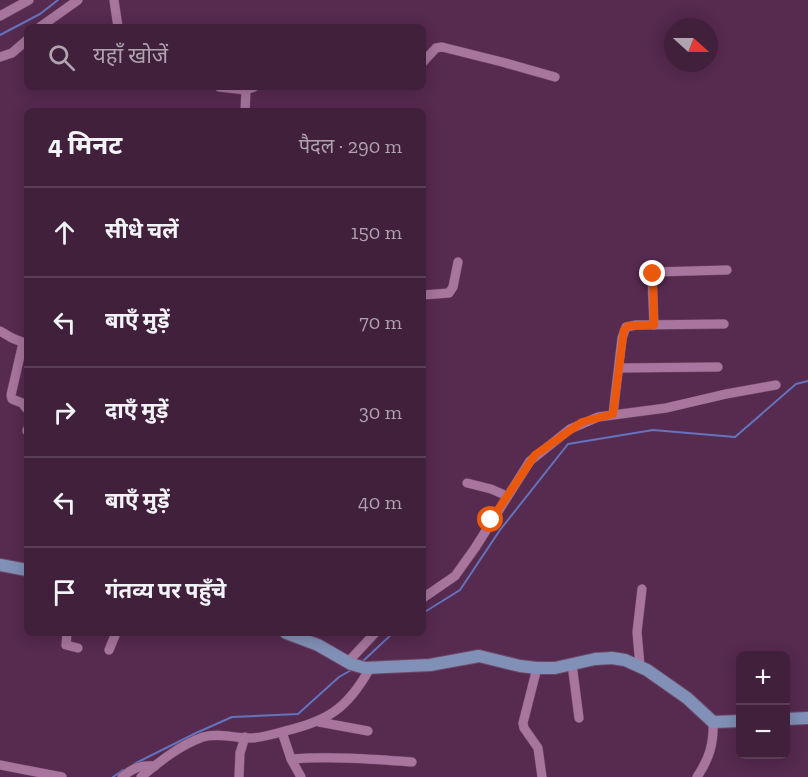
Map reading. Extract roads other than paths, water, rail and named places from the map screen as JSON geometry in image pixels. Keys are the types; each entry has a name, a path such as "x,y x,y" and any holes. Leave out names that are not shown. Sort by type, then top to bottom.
{"street":[{"path":"0,16 28,0"},
{"path":"44,24 78,0"},
{"path":"114,0 118,24"},
{"path":"0,57 12,53 24,43"},
{"path":"426,59 436,48 442,47 555,77"},
{"path":"246,108 250,90"},
{"path":"426,295 449,293 453,287 458,261"},
{"path":"654,325 652,277 655,272 727,270"},
{"path":"613,414 622,338 626,327 724,324"},
{"path":"0,331 24,343"},
{"path":"24,348 11,395 12,399 24,405"},
{"path":"620,368 718,367"},
{"path":"426,596 455,576 530,461 582,422 613,414 673,407 710,397 776,385"},
{"path":"467,483 507,496"},
{"path":"0,565 24,569"},
{"path":"640,666 637,632 642,589"},
{"path":"67,636 67,646 78,648"},
{"path":"108,650 115,636"},
{"path":"294,636 318,645 349,663 368,668 430,665 478,656 537,668 555,668 595,659 625,660 640,666 687,698 713,722 736,721"},
{"path":"349,663 372,636"},
{"path":"572,664 579,717"},
{"path":"141,777 188,744 202,738 219,735 263,737 319,722 347,700 368,668"},
{"path":"537,668 523,723 525,730 538,748 542,777"},
{"path":"790,719 808,718"},
{"path":"319,722 368,731"},
{"path":"698,777 707,763 713,722"},
{"path":"282,732 291,759 301,777"},
{"path":"240,777 240,753 245,737"},
{"path":"291,759 313,757 412,762"},
{"path":"0,765 62,777"},
{"path":"122,777 133,768 145,765 155,766"}],"waterway":[{"path":"0,35 40,14 58,0"},
{"path":"426,611 460,590 500,530 568,444 653,430 735,437 796,384 808,381"},
{"path":"362,662 390,636"},
{"path":"134,764 232,717 298,714 339,677 353,669"},
{"path":"113,777 123,770"}]}
